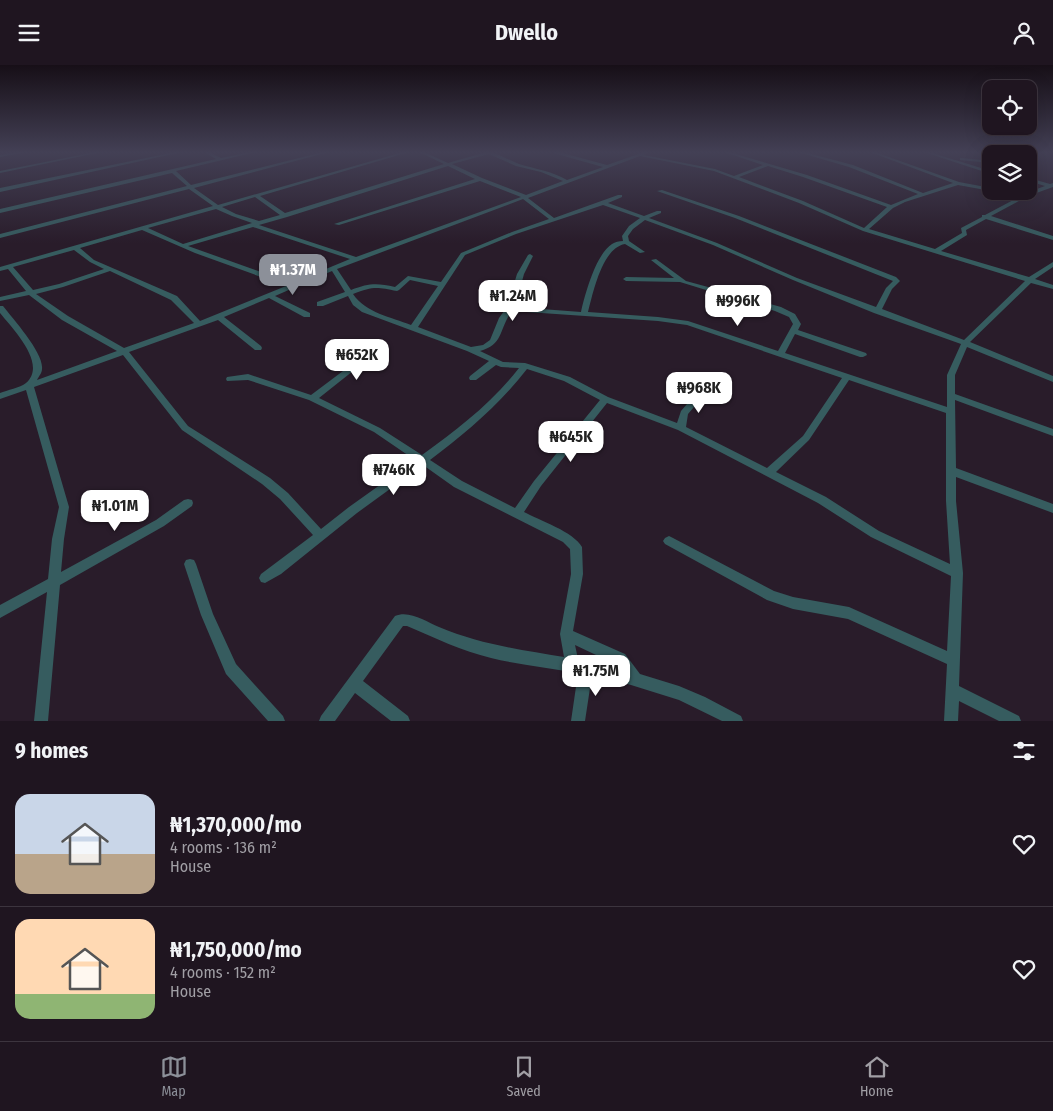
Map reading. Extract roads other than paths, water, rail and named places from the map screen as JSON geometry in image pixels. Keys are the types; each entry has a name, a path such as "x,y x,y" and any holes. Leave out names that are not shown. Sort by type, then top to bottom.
{"street":[{"path":"0,190 35,183"},
{"path":"0,211 123,183"},
{"path":"185,183 216,207 234,216 356,259"},
{"path":"0,236 210,183"},
{"path":"303,183 5,267 29,291 66,319 125,352 185,428 266,481 284,496 320,536"},
{"path":"182,246 395,183"},
{"path":"337,224 469,183"},
{"path":"489,183 524,196 526,201 552,219"},
{"path":"0,396 219,317 356,259 445,228 558,183"},
{"path":"749,183 865,230 1053,287"},
{"path":"819,183 891,207"},
{"path":"894,183 921,194"},
{"path":"865,230 891,207 921,194 958,183 982,187"},
{"path":"1039,183 1052,186"},
{"path":"1037,191 1052,186"},
{"path":"660,191 737,217 894,278 897,281 889,288 877,311"},
{"path":"257,196 285,216"},
{"path":"413,327 453,265 468,250 620,196"},
{"path":"935,252 966,234 963,229 1016,200"},
{"path":"603,203 1053,379"},
{"path":"626,242 625,236 629,229 644,218 659,212"},
{"path":"984,216 1053,238"},
{"path":"142,228 182,246 293,286"},
{"path":"584,315 588,295 608,252 614,245 626,242 642,252"},
{"path":"75,247 92,261 174,297 199,324"},
{"path":"484,356 494,341 502,318 510,309 524,263 530,256"},
{"path":"654,260 680,280"},
{"path":"950,721 956,573 951,501 951,375 965,343 1031,279 1053,264"},
{"path":"0,299 29,291 54,287 110,269"},
{"path":"334,269 356,303 365,311 413,327 470,349 495,361 525,366 567,379 605,399 680,427 822,500 875,534 956,573"},
{"path":"320,304 349,292 377,285 395,289 410,278 441,284"},
{"path":"626,279 680,280 785,311 798,324 781,353"},
{"path":"270,296 308,315"},
{"path":"0,308 23,337 38,365 37,374 30,385 64,507 58,539 56,582 41,721"},
{"path":"510,309 658,319 688,323 781,353 846,378 952,412"},
{"path":"219,317 258,348"},
{"path":"793,331 863,355"},
{"path":"470,349 490,346"},
{"path":"473,378 495,361"},
{"path":"312,398 349,371 330,363"},
{"path":"265,578 287,564 320,536 484,411 514,383 525,366"},
{"path":"230,379 248,377 312,398 377,430 458,484 567,539 576,547 577,574 566,634 579,667 578,721"},
{"path":"769,473 806,438 846,378"},
{"path":"680,427 684,413 702,392"},
{"path":"950,395 1053,433"},
{"path":"517,513 534,486 578,435 605,399"},
{"path":"952,471 1053,509"},
{"path":"0,612 56,582 128,539 160,523 188,503"},
{"path":"669,541 771,595 793,603 850,613 952,660"},
{"path":"190,564 207,615 232,669 278,721"},
{"path":"326,721 400,621 408,620 479,649 535,661 579,667 637,681 718,709 736,721"},
{"path":"566,634 620,659 637,681"},
{"path":"354,683 403,721"},
{"path":"952,690 1014,721"}]}
